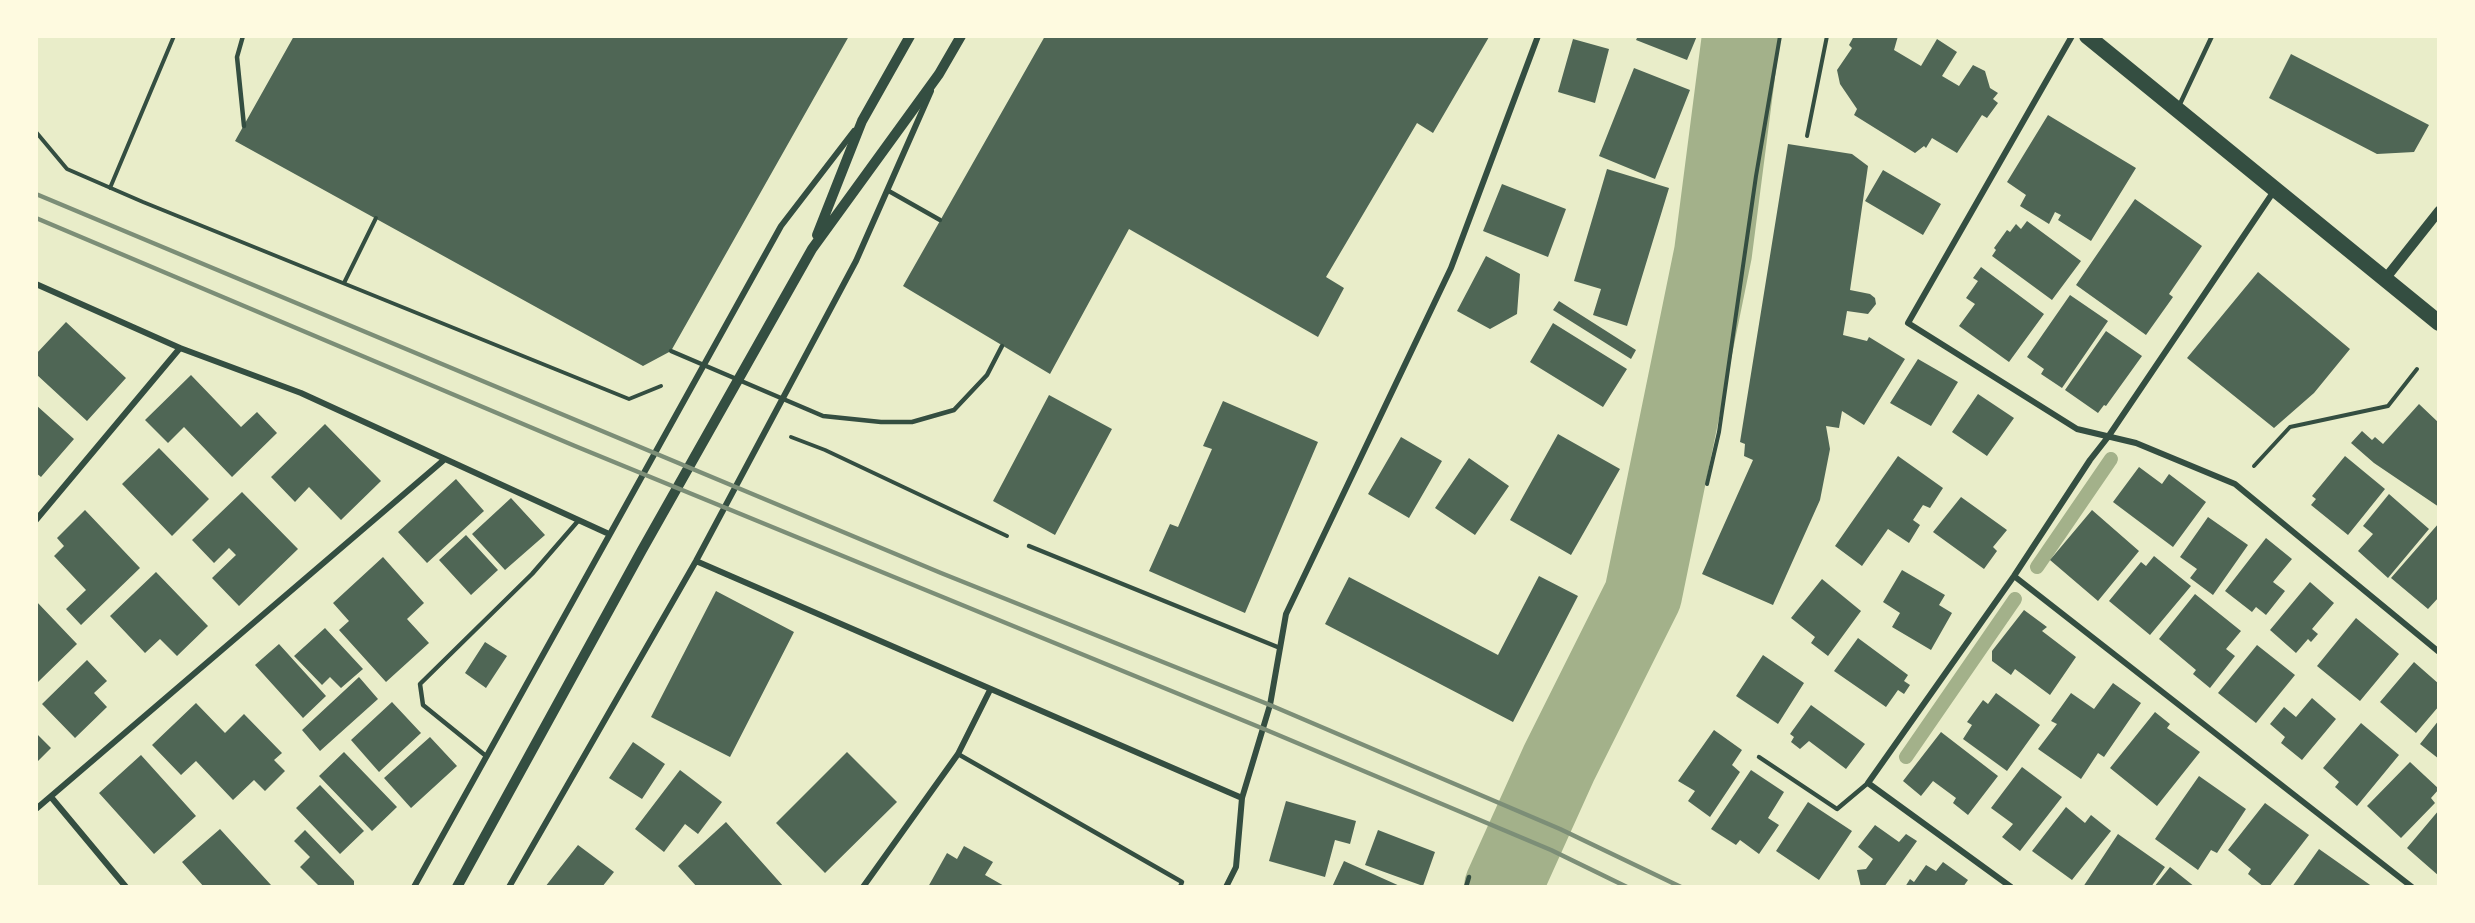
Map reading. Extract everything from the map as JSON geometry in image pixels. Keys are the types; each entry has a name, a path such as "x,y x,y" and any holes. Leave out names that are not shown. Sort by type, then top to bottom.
{"highway":[{"path":"2087,36 2176,111 2276,188 2439,323"}],"street":[{"path":"812,249 862,121 910,36"},
{"path":"457,887 642,550 812,249 939,74 961,36"},
{"path":"1226,887 1236,867 1242,798 1270,705 1286,614 1451,268 1538,36"},
{"path":"2072,36 1908,323 2077,429 2136,443 2235,484 2439,652"},
{"path":"509,887 696,561 856,261 939,74"},
{"path":"414,887 781,226 862,121"},
{"path":"2011,887 1868,783 2014,576 2090,460 2108,437 2276,188"},
{"path":"2385,279 2439,211"},
{"path":"36,284 180,348 301,393 609,534"},
{"path":"36,520 180,348"},
{"path":"36,809 445,459"},
{"path":"696,561 1242,798"},
{"path":"2014,576 2412,887"},
{"path":"863,887 958,754 990,690"},
{"path":"51,797 126,887"}],"lane":[{"path":"243,36 237,57 244,126"},
{"path":"2176,111 2212,36"},
{"path":"887,190 940,220"},
{"path":"671,351 823,416 881,422 912,422 954,410 987,375 1002,346"},
{"path":"486,756 423,705 420,684 532,574 578,521"},
{"path":"1029,546 1280,648"},
{"path":"958,754 1182,882 1180,887"},
{"path":"1759,757 1837,809 1868,783"},
{"path":"1466,887 1469,877"}],"path":[{"path":"110,188 174,36"},
{"path":"1707,484 1719,432 1756,176 1780,36"},
{"path":"1807,136 1827,36"},
{"path":"36,132 67,169 629,399 661,386"},
{"path":"344,283 376,219"},
{"path":"2235,484 2290,428 2388,406 2417,369"},
{"path":"812,445 1029,546"}],"building":[{"path":"294,36 849,36 671,351 643,366 235,141"},
{"path":"1045,36 1489,37 1433,133 1417,123 1326,277 1344,288 1318,337 1129,229 1050,374 903,286"},
{"path":"1638,36 1697,36 1687,60 1636,40"},
{"path":"1854,36 1898,36 1894,50 1921,66 1937,39 1957,52 1942,76 1959,86 1973,65 1985,71 1990,88 1998,93 1993,99 1998,103 1987,118 1982,115 1957,153 1932,138 1926,148 1924,146 1915,153 1854,115 1857,109 1840,84 1837,70 1852,48 1849,45"},
{"path":"1573,39 1609,49 1595,103 1558,92"},
{"path":"2291,54 2429,125 2414,152 2377,154 2269,98"},
{"path":"1634,68 1690,90 1655,179 1599,156"},
{"path":"2048,115 2136,168 2091,241 2058,220 2061,215 2055,212 2049,224 2020,206 2026,195 2007,182"},
{"path":"1788,144 1852,154 1868,166 1850,290 1870,294 1875,298 1876,304 1868,314 1847,311 1843,335 1867,341 1869,337 1905,359 1864,425 1842,411 1839,428 1826,426 1830,449 1820,500 1773,605 1702,574 1753,460 1744,456 1745,444 1740,442"},
{"path":"1607,169 1669,188 1627,326 1593,315 1601,289 1574,281"},
{"path":"1883,170 1941,204 1923,235 1865,201"},
{"path":"1502,184 1566,209 1548,257 1483,231"},
{"path":"2135,199 2202,246 2169,294 2173,297 2146,335 2076,285"},
{"path":"2027,221 2081,261 2052,300 1992,256 1996,250 1994,248 2007,230 2010,232 2016,224 2021,229"},
{"path":"1486,256 1520,274 1517,314 1490,329 1457,311"},
{"path":"1981,267 2044,314 2009,362 1959,326 1975,304 1966,298 1978,281 1973,278"},
{"path":"2258,272 2350,349 2314,393 2274,428 2187,358"},
{"path":"2070,295 2108,321 2062,388 2041,374 2044,369 2027,357"},
{"path":"1559,301 1636,350 1631,359 1553,310"},
{"path":"66,322 126,378 87,421 36,374 36,354"},
{"path":"1553,323 1627,369 1603,407 1530,362"},
{"path":"2106,331 2142,356 2106,406 2104,405 2098,413 2065,390"},
{"path":"1918,359 1958,382 1931,426 1890,403"},
{"path":"191,375 241,427 257,412 277,433 232,477 184,427 168,443 145,420"},
{"path":"1978,394 2014,418 1987,456 1952,432"},
{"path":"1049,395 1112,429 1055,535 993,501"},
{"path":"1223,401 1318,442 1245,613 1149,571 1170,524 1178,527 1212,449 1203,446"},
{"path":"2419,404 2439,423 2439,507 2374,463 2351,443 2362,431 2372,440 2375,437 2383,444"},
{"path":"36,405 74,439 41,477 36,473"},
{"path":"325,424 381,481 341,520 309,487 295,502 271,477"},
{"path":"1558,434 1620,469 1571,555 1510,520"},
{"path":"1401,437 1442,461 1409,518 1368,494"},
{"path":"159,448 209,499 172,536 122,484"},
{"path":"1898,456 1943,488 1930,508 1923,505 1913,520 1920,525 1909,543 1888,529 1862,566 1835,546"},
{"path":"2345,456 2385,489 2348,535 2311,505 2316,499 2312,496"},
{"path":"1469,458 1509,486 1475,535 1435,508"},
{"path":"2139,467 2162,484 2169,474 2206,502 2173,547 2113,502"},
{"path":"456,479 484,511 427,563 398,532"},
{"path":"242,492 298,549 239,606 212,578 236,555 229,548 214,563 192,540"},
{"path":"2389,494 2429,529 2388,578 2358,551 2373,534 2363,526"},
{"path":"1961,497 2007,530 1993,547 1997,551 1984,569 1933,532"},
{"path":"511,498 545,535 505,570 472,534"},
{"path":"85,510 140,568 81,625 66,609 86,590 54,556 64,546 57,538"},
{"path":"2092,510 2139,551 2098,601 2050,560"},
{"path":"2208,517 2248,545 2213,595 2190,578 2197,569 2180,557"},
{"path":"2439,523 2439,597 2428,609 2391,578"},
{"path":"466,535 498,570 471,595 439,560"},
{"path":"2266,538 2292,559 2273,582 2285,591 2266,615 2256,607 2252,612 2225,591"},
{"path":"2154,556 2191,586 2150,635 2109,601 2141,562 2146,566"},
{"path":"383,557 424,603 407,619 429,643 386,682 339,630 349,621 333,603"},
{"path":"1902,570 1945,595 1939,605 1952,613 1931,650 1892,627 1900,613 1883,602"},
{"path":"156,572 208,626 177,656 160,639 145,653 110,616"},
{"path":"1539,576 1578,596 1513,722 1325,624 1349,577 1498,655"},
{"path":"1822,579 1861,611 1828,656 1811,643 1815,637 1791,618"},
{"path":"2310,582 2334,603 2312,629 2318,634 2311,642 2308,639 2296,653 2270,630"},
{"path":"716,591 794,632 730,757 651,717"},
{"path":"2195,594 2241,631 2226,649 2235,656 2210,688 2193,674 2196,670 2159,639"},
{"path":"36,601 77,644 38,682 36,680"},
{"path":"2024,610 2047,627 2042,631 2076,657 2050,695 2015,669 2011,675 1992,661 1992,651"},
{"path":"2356,618 2399,654 2360,701 2317,666"},
{"path":"325,628 363,669 341,688 330,677 322,685 294,656"},
{"path":"1858,638 1908,675 1904,681 1910,685 1904,694 1898,690 1886,707 1834,671"},
{"path":"485,642 507,656 486,688 465,673"},
{"path":"279,644 326,696 303,718 255,665"},
{"path":"2257,645 2295,675 2256,723 2218,693"},
{"path":"1763,655 1804,683 1778,724 1736,696"},
{"path":"87,660 107,681 94,693 107,707 75,738 42,704"},
{"path":"2414,662 2439,684 2439,706 2416,733 2380,702"},
{"path":"359,677 378,699 320,751 302,730"},
{"path":"2113,683 2141,703 2104,757 2098,753 2081,779 2038,749 2057,724 2051,721 2071,693 2094,709"},
{"path":"1996,693 2040,725 2007,771 1963,739 1972,725 1967,722 1983,700 1988,704"},
{"path":"2312,698 2336,719 2302,760 2281,743 2285,737 2270,724 2284,707 2296,717"},
{"path":"392,702 421,733 379,772 351,740"},
{"path":"196,703 225,733 244,714 282,753 274,760 285,771 265,791 254,780 233,800 196,761 181,775 152,745"},
{"path":"1811,705 1865,744 1846,769 1809,741 1800,749 1791,742 1794,737 1790,734"},
{"path":"2155,712 2170,724 2167,728 2200,752 2157,806 2110,768"},
{"path":"2439,720 2439,759 2420,744"},
{"path":"2361,723 2399,755 2357,806 2335,787 2339,782 2323,768"},
{"path":"1714,730 1742,750 1732,765 1740,772 1710,817 1688,801 1695,791 1678,781"},
{"path":"1941,732 1998,776 1968,815 1953,803 1956,798 1933,781 1921,796 1903,781"},
{"path":"36,733 51,748 36,763"},
{"path":"430,737 457,766 411,808 384,778"},
{"path":"633,742 665,764 642,799 609,778"},
{"path":"344,752 397,807 372,831 319,776"},
{"path":"847,752 897,802 825,873 776,823"},
{"path":"141,755 196,816 154,854 99,793"},
{"path":"2410,762 2439,789 2431,798 2435,803 2401,838 2367,806"},
{"path":"2022,767 2062,797 2020,851 2002,837 2013,824 1991,808"},
{"path":"680,770 722,802 698,834 685,824 664,852 635,829"},
{"path":"1751,770 1784,792 1768,818 1779,825 1759,854 1740,840 1736,845 1711,829"},
{"path":"2199,776 2246,809 2217,853 2211,850 2198,870 2155,839"},
{"path":"320,785 364,831 340,854 296,808"},
{"path":"1286,801 1356,821 1350,844 1335,840 1325,877 1269,861"},
{"path":"1808,802 1852,831 1819,880 1776,851"},
{"path":"2265,803 2309,835 2269,887 2264,887 2248,874 2251,869 2228,850"},
{"path":"2066,807 2085,823 2091,815 2111,831 2072,880 2032,851"},
{"path":"2439,810 2439,876 2407,848"},
{"path":"726,822 784,887 697,887 678,866"},
{"path":"1875,825 1899,842 1906,834 1917,841 1884,887 1861,887 1857,870 1866,869 1873,859 1858,847"},
{"path":"220,829 271,885 269,887 204,887 182,862"},
{"path":"305,830 354,881 354,887 320,887 300,867 310,857 294,841"},
{"path":"1378,830 1435,852 1423,886 1365,865"},
{"path":"2118,834 2165,867 2151,887 2083,887"},
{"path":"578,845 614,872 602,887 545,887"},
{"path":"964,846 993,862 985,875 1006,887 928,887 947,853 957,859"},
{"path":"2319,849 2373,887 2292,887"},
{"path":"1344,861 1402,887 1332,887"},
{"path":"1943,862 1968,880 1963,887 1905,887 1910,879 1914,882 1926,865 1936,871"},
{"path":"2170,867 2195,887 2154,887"}],"waterway":[{"path":"1503,887 1559,763 1643,595 1713,253 1741,36"},
{"path":"2037,567 2111,459"},
{"path":"1906,757 2015,599"}],"railway":[{"path":"36,194 941,573 1270,705 1560,829 1681,887"},
{"path":"36,218 575,446 1264,729 1551,850 1627,887"}]}
